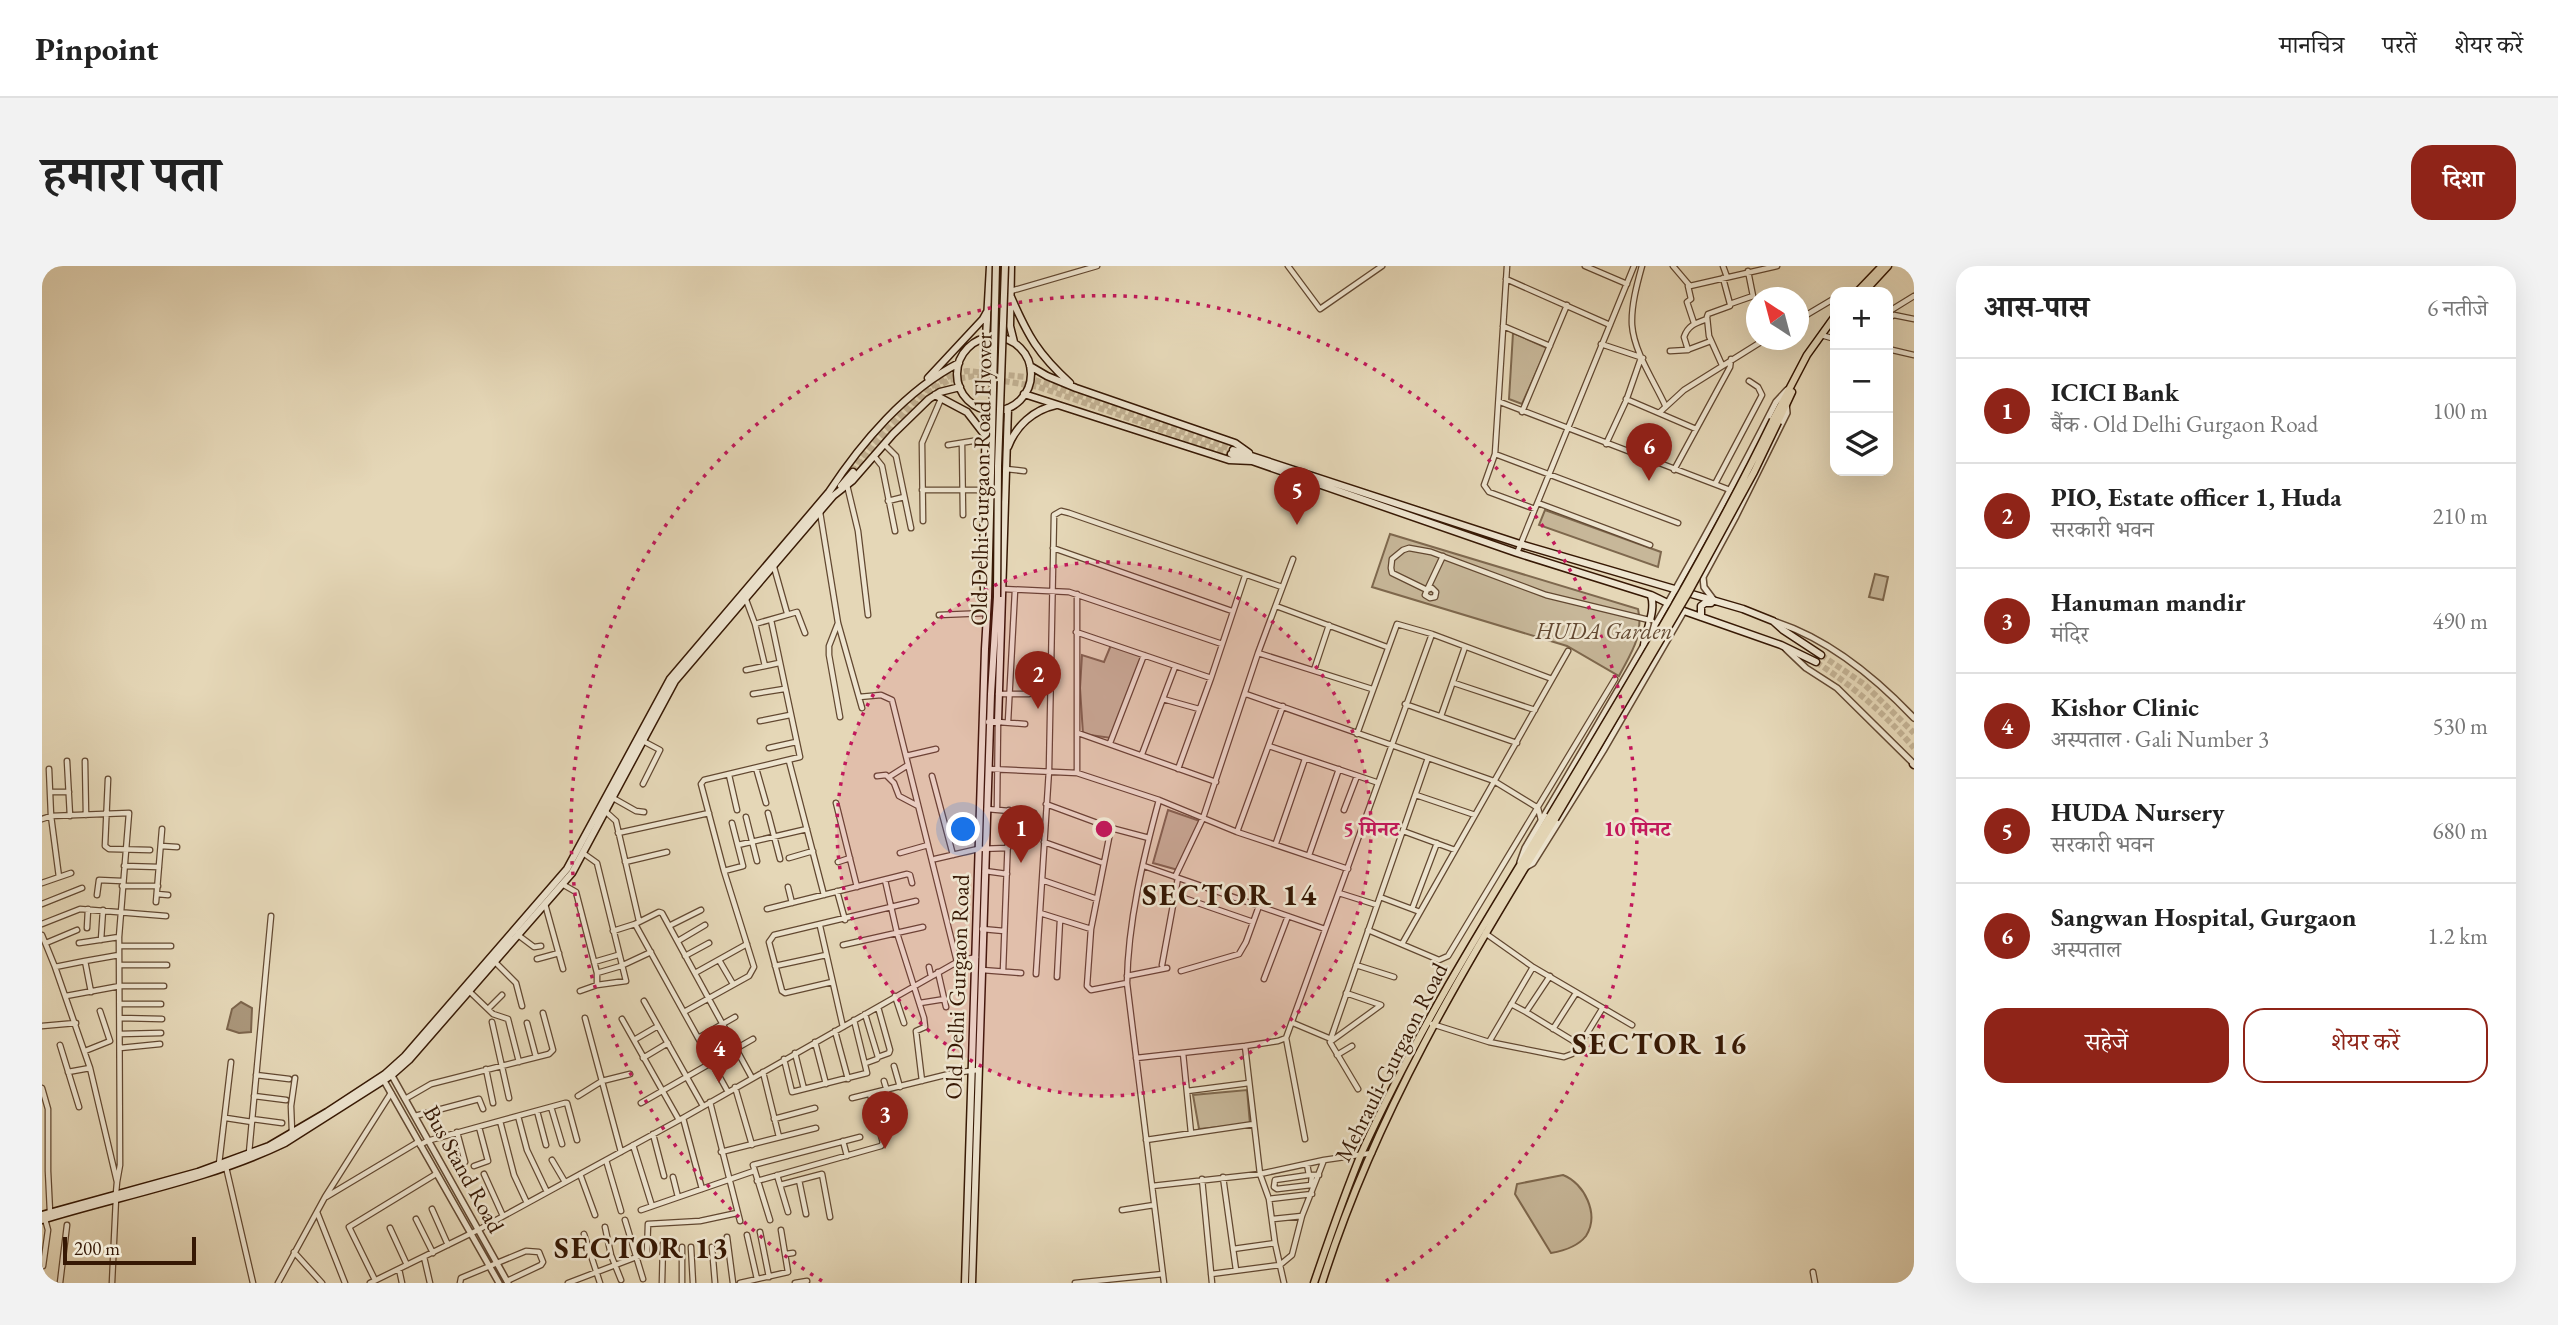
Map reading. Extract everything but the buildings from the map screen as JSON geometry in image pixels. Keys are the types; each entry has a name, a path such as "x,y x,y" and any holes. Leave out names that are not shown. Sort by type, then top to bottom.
{"main road":[{"path":"986,338 990,266"},
{"name":"Old Delhi Gurgaon Road Flyover","path":"988,611 996,266"},
{"name":"Old Delhi Gurgaon Road Flyover","path":"995,694 998,466 1005,266"},
{"path":"1011,266 1010,326 1014,342 1026,355 1030,366 1030,381 1024,394 1008,408 986,410 969,401 957,377 959,363 972,344 997,337 1014,342"},
{"path":"1862,287 1885,266"},
{"path":"1868,287 1885,266"},
{"path":"1011,294 1033,345 1076,388"},
{"path":"918,390 983,319 988,310"},
{"path":"1775,421 1830,324"},
{"path":"1775,421 1789,388 1830,328"},
{"path":"223,1166 269,1146 409,1060 562,884 583,853 675,681 744,596 820,512 843,471 877,430 934,376 959,363"},
{"path":"1030,366 1076,388 1235,443 1253,459"},
{"path":"831,494 848,485 884,444 938,397 960,387"},
{"path":"1024,394 1229,460 1253,459 1517,553 1651,595 1684,611 1781,645 1816,662"},
{"path":"938,397 967,412 985,437"},
{"path":"1006,451 1021,425 1040,410 1057,405"},
{"path":"990,722 995,694 1003,589 1008,408"},
{"path":"986,410 984,583 988,611"},
{"name":"Mehrauli-Gurgaon Road","path":"1314,1283 1362,1153 1457,973 1552,817 1728,510 1775,421"},
{"path":"1232,452 1520,544 1743,609 1773,621 1821,655"},
{"path":"390,1074 567,870 670,679 851,470"},
{"path":"1644,645 1653,607 1651,595"},
{"path":"1701,617 1701,606 1705,603 1743,609"},
{"name":"Old Delhi Gurgaon Road","path":"976,1011 982,970 985,871 982,849 989,769 988,611"},
{"name":"Old Delhi Gurgaon Road","path":"972,1283 976,957 990,722"},
{"name":"Mehrauli-Gurgaon Road","path":"1322,1283 1348,1209 1431,1023"},
{"path":"43,1218 223,1166 285,1143 383,1078"},
{"name":"Old Delhi Gurgaon Road","path":"965,1283 972,1177"},
{"path":"43,1218 51,1212 116,1196"}],"street":[{"path":"1011,294 1097,266"},
{"path":"1288,266 1320,309 1382,266"},
{"path":"1507,266 1495,454 1485,485 1486,490 1535,509"},
{"path":"1585,266 1627,284"},
{"path":"1517,553 1634,266"},
{"path":"1642,266 1632,318 1633,335 1665,405"},
{"path":"1672,266 1688,285 1691,299 1686,302 1693,323"},
{"path":"1723,266 1730,304"},
{"path":"1688,285 1777,266"},
{"path":"1722,365 1711,341 1708,314 1753,296 1748,271"},
{"path":"1506,279 1610,325"},
{"path":"1893,308 1914,296"},
{"path":"1809,313 1830,301"},
{"path":"1522,412 1567,305"},
{"path":"1893,316 1914,319"},
{"path":"1688,349 1684,337 1693,323 1707,319"},
{"path":"1503,326 1550,346"},
{"path":"1823,336 1830,338"},
{"path":"1670,351 1688,349 1711,341"},
{"path":"1601,344 1642,358"},
{"path":"1659,413 1665,405 1747,350"},
{"path":"1892,350 1914,355"},
{"path":"1606,444 1642,358"},
{"path":"1674,470 1730,367 1731,359"},
{"path":"1715,484 1762,396 1758,387 1749,380"},
{"path":"1684,611 1563,816 1532,863 1522,867 1523,851 1655,627 1776,402 1789,388"},
{"path":"923,521 922,441 938,397"},
{"path":"1626,399 1696,429"},
{"path":"1499,402 1731,490"},
{"path":"1713,600 1702,580 1787,413 1786,403"},
{"path":"948,446 985,437"},
{"path":"884,444 896,456 911,528"},
{"path":"962,444 963,515"},
{"path":"1495,454 1678,523"},
{"path":"874,456 882,466 895,531"},
{"path":"1006,469 1024,471"},
{"path":"848,485 858,531 868,615"},
{"path":"922,490 984,490"},
{"path":"888,501 904,497"},
{"path":"1538,503 1650,545"},
{"path":"1036,974 1049,770 1054,515 1061,511 1282,587"},
{"path":"820,512 838,623 862,708"},
{"path":"1052,548 1232,611"},
{"path":"1443,556 1427,590 1392,573 1392,559 1409,548 1443,556 1546,595 1648,620"},
{"path":"1127,976 1165,966 1177,877 1203,818 1258,653 1293,559"},
{"path":"1690,564 1706,571"},
{"path":"773,566 787,613"},
{"path":"1178,769 1245,576"},
{"path":"1003,589 1052,590 1077,594 1222,644"},
{"path":"1008,722 1015,590"},
{"path":"1077,594 1077,773"},
{"path":"744,596 755,624 765,666"},
{"path":"1276,606 1387,647"},
{"path":"939,615 988,611"},
{"path":"755,624 797,612 805,633"},
{"path":"684,1012 749,976 754,967 724,871 702,782 800,757 771,620"},
{"path":"1773,621 1793,627 1852,663 1878,683 1914,718"},
{"path":"838,623 829,650 840,717"},
{"path":"1357,734 1397,624 1432,634 1552,679"},
{"path":"1314,670 1329,625"},
{"path":"1655,627 1669,635"},
{"path":"1076,632 1211,678"},
{"path":"1304,1139 1286,1038 1348,869 1376,782 1432,634"},
{"path":"1781,645 1806,668 1837,688 1914,764"},
{"path":"1441,716 1465,647"},
{"path":"1402,944 1567,651"},
{"path":"1258,653 1372,688"},
{"path":"1110,743 1144,655"},
{"path":"746,670 779,663"},
{"path":"1142,754 1176,667"},
{"path":"1368,930 1439,960 1448,956 1615,679"},
{"path":"1454,683 1535,710"},
{"path":"753,694 784,689"},
{"path":"995,694 1030,694"},
{"path":"1246,694 1494,781 1538,808 1541,820"},
{"path":"859,697 881,695 892,700 957,962"},
{"path":"1163,699 1199,709"},
{"path":"1405,704 1517,743"},
{"path":"1237,832 1283,706"},
{"path":"760,721 790,715"},
{"path":"997,809 998,769 990,722 1025,723"},
{"path":"1078,733 1216,782"},
{"path":"642,740 660,750 643,783"},
{"path":"769,748 796,742"},
{"path":"1269,746 1376,782"},
{"path":"906,756 936,749"},
{"path":"1358,1089 1330,1044 1429,758"},
{"path":"1276,844 1306,759"},
{"path":"68,761 71,816"},
{"path":"85,761 86,815"},
{"path":"789,761 824,895"},
{"path":"889,777 908,765"},
{"path":"756,768 766,803"},
{"path":"49,769 51,816 59,877"},
{"path":"989,769 1077,773 1159,800 1237,832 1348,869"},
{"path":"1309,855 1339,769"},
{"path":"877,776 884,774 889,777 899,796 918,806"},
{"path":"729,775 737,810"},
{"path":"932,776 953,855"},
{"path":"1345,810 1357,776"},
{"path":"108,779 105,846 109,849 150,850"},
{"path":"50,792 69,792"},
{"path":"1416,795 1475,815"},
{"path":"612,798 636,811 644,812"},
{"path":"1159,800 1128,946 1127,983 1164,1283"},
{"path":"836,803 857,887"},
{"path":"1046,804 1111,828 1149,838"},
{"path":"1538,808 1551,804"},
{"path":"987,809 1034,813"},
{"path":"1003,971 1009,810"},
{"path":"605,811 614,818 637,923 728,1092"},
{"path":"42,819 51,816 129,813 119,937 120,1165 112,1283"},
{"path":"618,833 709,813"},
{"path":"768,813 780,859"},
{"path":"746,817 757,861"},
{"path":"724,871 743,866 732,823"},
{"path":"1111,828 1091,929 1087,986 1091,990 1127,983"},
{"path":"156,902 162,829"},
{"path":"738,845 807,829"},
{"path":"1403,831 1455,850"},
{"path":"1044,842 1103,863"},
{"path":"1412,909 1437,843"},
{"path":"900,853 928,845"},
{"path":"161,846 177,848"},
{"path":"936,859 982,849 1008,848"},
{"path":"789,858 813,851"},
{"path":"625,862 667,852"},
{"path":"580,991 597,985 626,981 597,863 583,853"},
{"path":"838,862 850,858"},
{"path":"124,866 159,867"},
{"path":"1143,866 1325,929"},
{"path":"985,871 1007,874"},
{"path":"42,883 71,873"},
{"path":"767,909 909,874 912,883"},
{"path":"97,895 99,880 158,886"},
{"path":"885,880 897,933 925,1027 916,1031 922,1081"},
{"path":"1042,880 1097,898"},
{"path":"562,884 576,892 597,973 597,985"},
{"path":"788,887 792,903"},
{"path":"42,904 82,888"},
{"path":"837,891 845,920"},
{"path":"1339,893 1377,905"},
{"path":"157,894 168,895"},
{"path":"1175,895 1253,922"},
{"path":"1380,897 1420,912"},
{"path":"832,982 785,993 781,989 775,966 771,939 774,936 916,901"},
{"path":"545,903 563,969"},
{"path":"1181,971 1239,954 1259,906"},
{"path":"42,924 80,909 166,916"},
{"path":"87,928 88,909"},
{"path":"101,940 103,910"},
{"path":"669,926 701,910"},
{"path":"613,931 659,912 678,941 752,1078"},
{"path":"1040,914 1091,929"},
{"path":"249,1153 271,916"},
{"path":"1264,979 1288,916"},
{"path":"1057,977 1060,920"},
{"path":"678,941 705,925"},
{"path":"820,926 843,1027"},
{"path":"843,945 923,928"},
{"path":"982,929 1004,931"},
{"path":"46,943 77,930"},
{"path":"1482,931 1533,967 1632,1025"},
{"path":"42,935 85,1051 117,1182"},
{"path":"517,935 534,947 541,946"},
{"path":"79,943 119,937"},
{"path":"685,956 709,943"},
{"path":"695,973 747,944"},
{"path":"119,946 171,946"},
{"path":"597,973 621,966 651,952"},
{"path":"537,959 559,953"},
{"path":"55,967 119,955"},
{"path":"594,962 618,955"},
{"path":"775,966 826,955"},
{"path":"436,1174 349,1227 373,1282 471,1234 621,1152 938,972 957,962 976,957"},
{"path":"719,960 733,985"},
{"path":"85,961 91,992"},
{"path":"494,961 516,984 522,1006"},
{"path":"120,965 167,965"},
{"path":"1356,965 1394,977"},
{"path":"929,967 932,976"},
{"path":"1489,1042 1533,967"},
{"path":"982,970 1021,973"},
{"path":"938,972 946,1007"},
{"path":"1526,1012 1550,976"},
{"path":"66,996 120,986 164,986"},
{"path":"469,990 493,1014 508,1019 519,1062"},
{"path":"1332,1039 1381,1007 1380,1004 1346,993"},
{"path":"1553,1029 1576,993"},
{"path":"488,1009 502,995"},
{"path":"895,996 904,1023"},
{"path":"920,1003 945,999"},
{"path":"644,1001 703,1106"},
{"path":"120,1004 161,1004"},
{"path":"1511,1004 1580,1045"},
{"path":"866,1062 890,1052 878,1007"},
{"path":"1431,1023 1489,1042 1564,1057 1572,1054 1580,1045 1602,1009"},
{"path":"85,1051 110,1041 100,1011"},
{"path":"405,1099 426,1086 549,1054 552,1050 543,1013"},
{"path":"865,1014 878,1057"},
{"path":"698,1038 735,1017"},
{"path":"120,1018 162,1019"},
{"path":"585,1018 621,1152"},
{"path":"622,1019 662,1091 681,1119 702,1189"},
{"path":"785,1059 792,1092 867,1073 854,1020"},
{"path":"492,1022 509,1098"},
{"path":"42,1026 76,1023"},
{"path":"527,1023 536,1057"},
{"path":"1293,1023 1332,1039"},
{"path":"634,1040 658,1026"},
{"path":"835,1031 848,1079"},
{"path":"120,1034 161,1033"},
{"path":"1136,1058 1245,1046 1286,1038"},
{"path":"641,1103 753,1039"},
{"path":"815,1042 826,1084"},
{"path":"643,1058 668,1043"},
{"path":"120,1048 160,1044"},
{"path":"60,1045 79,1107"},
{"path":"1337,1055 1352,1045"},
{"path":"1245,1046 1260,1174 1269,1199 1284,1283"},
{"path":"795,1053 804,1088"},
{"path":"1183,1053 1191,1133"},
{"path":"232,1062 223,1166 253,1283"},
{"path":"894,1066 900,1087"},
{"path":"68,1072 90,1068"},
{"path":"486,1069 493,1103"},
{"path":"852,1098 975,1070"},
{"path":"763,1072 779,1137"},
{"path":"256,1074 292,1078 292,1132"},
{"name":"Bus Stand Road","path":"390,1074 508,1282"},
{"path":"578,1096 602,1081 630,1074"},
{"name":"Bus Stand Road","path":"383,1078 499,1283"},
{"path":"884,1080 887,1091"},
{"path":"1187,1091 1249,1083"},
{"path":"735,1087 752,1145"},
{"path":"42,1088 51,1212"},
{"path":"278,1283 316,1212 391,1093"},
{"path":"757,1181 882,1144 870,1094"},
{"path":"254,1096 286,1100"},
{"path":"415,1116 478,1099 481,1100 483,1109"},
{"path":"710,1102 740,1221"},
{"path":"325,1197 419,1143 551,1107 567,1104 577,1140"},
{"path":"551,1107 562,1144"},
{"path":"774,1119 815,1108"},
{"path":"537,1111 546,1145"},
{"path":"519,1116 527,1150 547,1192"},
{"path":"226,1118 282,1122"},
{"path":"500,1121 514,1175 527,1203"},
{"path":"1146,1140 1254,1124"},
{"path":"474,1166 488,1161 479,1127"},
{"path":"721,1152 816,1128"},
{"path":"457,1132 466,1162"},
{"path":"653,1134 664,1176"},
{"path":"770,1220 754,1171 755,1164 860,1137"},
{"path":"843,1141 847,1156"},
{"path":"633,1145 652,1206"},
{"path":"1152,1186 1260,1174 1372,1153"},
{"path":"552,1160 565,1182"},
{"path":"606,1160 621,1211"},
{"path":"1211,1274 1280,1265 1294,1252 1303,1216 1324,1160"},
{"path":"1264,1188 1311,1185 1307,1164"},
{"path":"641,1210 754,1171"},
{"path":"780,1185 820,1173 824,1176 830,1217"},
{"path":"484,1174 503,1216"},
{"path":"580,1174 595,1214"},
{"path":"777,1175 788,1212"},
{"path":"1274,1187 1275,1180 1319,1175"},
{"path":"673,1177 678,1197"},
{"path":"1223,1177 1236,1270"},
{"path":"1202,1179 1212,1283"},
{"path":"799,1180 806,1214"},
{"path":"1269,1199 1312,1194"},
{"path":"1122,1210 1154,1205"},
{"path":"432,1209 448,1245"},
{"path":"316,1212 345,1283"},
{"path":"568,1283 648,1251 648,1224 700,1221 737,1213"},
{"path":"1273,1219 1303,1216"},
{"path":"43,1218 48,1230 43,1266"},
{"path":"416,1219 433,1253"},
{"path":"625,1220 643,1279"},
{"path":"60,1283 67,1225"},
{"path":"605,1227 621,1280"},
{"path":"390,1228 407,1265"},
{"path":"740,1283 788,1272 781,1230"},
{"path":"760,1232 769,1277"},
{"path":"584,1234 600,1283"},
{"path":"747,1235 760,1280"},
{"path":"727,1237 733,1283"},
{"path":"1233,1249 1275,1243"},
{"path":"663,1244 663,1283"},
{"path":"682,1247 682,1283"},
{"path":"691,1247 693,1283"},
{"path":"712,1247 715,1283"},
{"path":"460,1283 461,1278 496,1262 529,1250 538,1251 543,1262 541,1265 508,1282"},
{"path":"294,1252 322,1283"},
{"path":"786,1254 793,1253"},
{"path":"424,1257 430,1283"},
{"path":"399,1269 402,1283"},
{"path":"1813,1272 1815,1283"},
{"path":"1075,1283 1163,1274"},
{"path":"795,1283 807,1281"}],"green space":[{"path":"1513,333 1547,348 1522,404 1509,399"},
{"path":"1545,510 1661,552 1658,567 1539,525"},
{"name":"HUDA Garden","path":"1390,534 1638,609 1638,636 1619,676 1567,646 1372,587"},
{"path":"1875,574 1888,577 1883,600 1869,597"},
{"path":"1111,645 1143,657 1111,738 1083,734 1080,688 1082,655 1104,662"},
{"path":"1168,810 1200,821 1178,870 1153,863"},
{"path":"1247,1090 1250,1124 1199,1129 1193,1095"},
{"path":"1563,1175 1577,1185 1588,1200 1590,1227 1579,1243 1551,1253 1515,1194 1517,1184"}],"shaded area":[{"path":"241,1002 252,1008 251,1032 239,1033 227,1029 232,1009"}],"tunnel":[{"path":"849,469 925,390 953,374 967,371 1026,377 1233,450"},
{"path":"853,472 931,391 949,380 975,376 1039,387 1231,454"},
{"path":"1821,655 1864,684 1914,733"},
{"path":"1816,662 1868,701 1914,748"}],"place":[{"name":"Sangwan Hospital, Gurgaon","path":"1649,481"},
{"name":"HUDA Nursery","path":"1297,525"},
{"name":"PIO, Estate officer 1, Huda","path":"1038,709"},
{"name":"ICICI Bank","path":"1021,863"},
{"name":"Kishor Clinic","path":"719,1083"},
{"name":"Hanuman mandir","path":"885,1149"}],"district":[{"name":"SECTOR 14","path":"1230,895"},
{"name":"SECTOR 16","path":"1660,1044"},
{"name":"SECTOR 13","path":"642,1248"}]}
